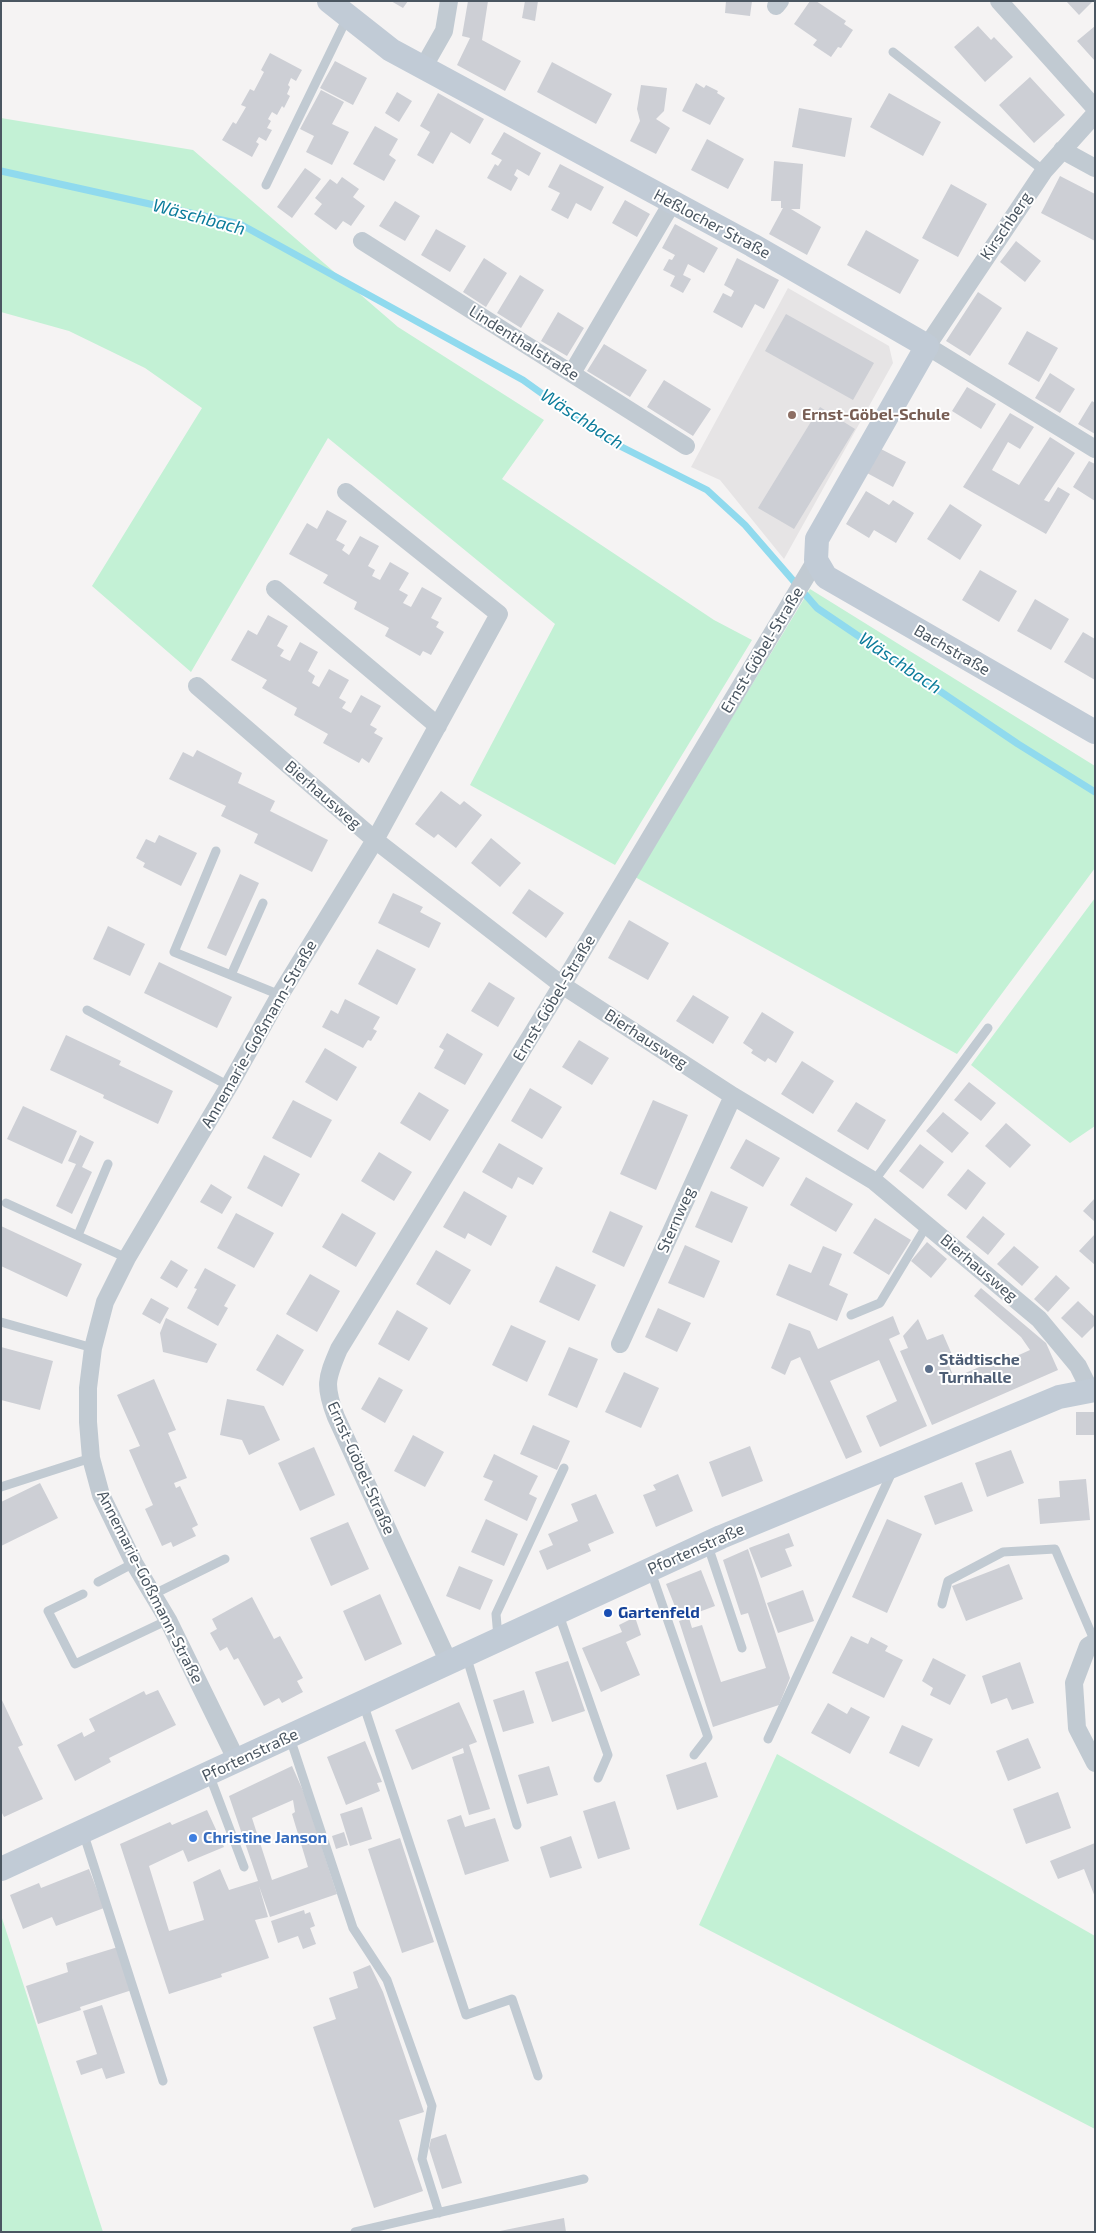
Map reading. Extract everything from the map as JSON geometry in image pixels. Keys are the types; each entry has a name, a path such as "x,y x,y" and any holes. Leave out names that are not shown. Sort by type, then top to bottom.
{"street":[{"name":"Heßlocher Straße","path":"329,1 392,50 752,245 926,346 1095,449"},
{"path":"423,68 444,31 450,1"},
{"path":"999,1 1095,108"},
{"name":"Kirschberg","path":"926,346 1044,171 1095,114"},
{"path":"1062,150 1095,168"},
{"path":"572,373 672,203"},
{"name":"Lindenthalstraße","path":"362,241 686,446"},
{"name":"Ernst-Göbel-Straße","path":"458,1659 336,1417 328,1396 331,1368 339,1349 562,985 812,566 817,539 926,346"},
{"name":"Annemarie-Goßmann-Straße","path":"237,1761 168,1620 134,1563 101,1495 91,1458 88,1388 94,1348 105,1302 127,1258 229,1086 280,995 375,840 499,614 346,492"},
{"name":"Bachstraße","path":"812,566 826,577 1095,732"},
{"path":"275,589 438,726"},
{"name":"Bierhausweg","path":"197,686 375,840 562,985 733,1096 874,1181 1039,1319 1078,1366 1093,1390"},
{"name":"Sternweg","path":"620,1344 733,1096"},
{"name":"Pfortenstraße","path":"1,1869 707,1543 1059,1397 1093,1390"},
{"path":"1095,1642 1088,1646 1074,1683 1078,1728 1095,1762"}],"lane":[{"path":"266,185 348,16"},
{"path":"893,52 1044,171"},
{"path":"216,851 174,952 280,995"},
{"path":"230,975 263,903"},
{"path":"86,1010 229,1086"},
{"path":"874,1181 988,1028"},
{"path":"78,1235 108,1164"},
{"path":"6,1202 127,1258"},
{"path":"851,1315 880,1303 927,1225"},
{"path":"1,1322 94,1348"},
{"path":"1,1487 91,1458"},
{"path":"768,1739 896,1465"},
{"path":"498,1640 496,1614 564,1468"},
{"path":"707,1543 742,1648"},
{"path":"942,1604 948,1581 1003,1552 1056,1549 1095,1642"},
{"path":"154,1594 225,1559"},
{"path":"98,1582 134,1563"},
{"path":"650,1569 708,1737 694,1755"},
{"path":"83,1594 48,1611 75,1664 168,1620"},
{"path":"558,1612 608,1755 598,1778"},
{"path":"458,1659 517,1825"},
{"path":"363,1702 466,2015 512,1999 538,2076"},
{"path":"290,1736 353,1928 387,1980 432,2106 422,2159 439,2213"},
{"path":"208,1774 244,1867"},
{"path":"83,1832 163,2081"},
{"path":"356,2232 584,2179"}],"shaded area":[{"name":"Ernst-Göbel-Schule","path":"788,288 889,346 893,363 784,559 720,480 691,467"}],"green space":[{"path":"1,118 193,150 398,327 544,420 502,479 714,620 752,640 615,865 470,785 555,624 328,438 191,672 92,586 202,408 145,368 69,331 1,312"},
{"path":"810,589 1095,766 1095,868 957,1054 635,877"},
{"path":"1095,898 1095,1126 1070,1143 971,1065"},
{"path":"777,1754 1095,1936 1095,2129 699,1925"},
{"path":"1,1915 103,2232 1,2232"}],"building":[{"path":"391,1 408,1 403,8"},
{"path":"468,1 488,1 482,40 521,61 505,91 457,65 470,38 462,36"},
{"path":"525,1 538,1 535,21 522,18"},
{"path":"726,1 752,1 750,16 725,13"},
{"path":"810,1 816,1 846,21 844,24 853,30 841,48 838,47 831,57 813,45 817,40 794,24"},
{"path":"1066,1 1093,1 1079,15"},
{"path":"978,26 991,40 994,37 1013,57 985,82 954,47"},
{"path":"1095,26 1095,61 1077,41"},
{"path":"270,53 302,70 296,81 291,78 287,94 290,96 284,108 282,106 277,115 272,112 268,119 271,121 267,128 272,130 266,141 259,137 256,142 259,144 252,157 222,140 233,122 236,124 246,107 241,105 250,89 254,91 264,72 261,70"},
{"path":"335,61 367,78 353,105 320,88"},
{"path":"552,62 612,94 596,124 537,92"},
{"path":"1030,77 1065,115 1034,143 999,105"},
{"path":"696,83 704,88 706,85 718,91 717,93 725,98 710,125 682,111"},
{"path":"641,85 667,88 664,111 656,119 670,128 656,154 630,141 640,121 637,109"},
{"path":"321,90 344,102 332,124 349,132 332,165 306,152 314,136 300,129"},
{"path":"397,92 412,101 399,122 385,113"},
{"path":"438,93 484,119 470,144 451,132 433,164 417,155 430,132 420,126"},
{"path":"889,93 941,122 923,156 870,127"},
{"path":"799,108 852,118 845,157 792,147"},
{"path":"375,126 398,139 389,155 396,160 384,181 353,164"},
{"path":"504,132 541,153 529,176 517,169 514,175 518,178 511,191 487,178 495,164 498,166 502,160 491,154"},
{"path":"707,139 744,159 728,189 691,170"},
{"path":"774,161 803,164 800,209 791,209 821,227 807,255 769,234 783,208 781,208 781,201 771,201"},
{"path":"560,164 604,187 591,211 576,203 568,219 551,210 560,193 548,187"},
{"path":"305,168 321,179 292,218 277,207"},
{"path":"1060,176 1095,194 1095,241 1041,213"},
{"path":"342,177 359,189 353,197 365,206 351,226 343,221 336,230 314,214 322,204 315,198 330,179 337,184"},
{"path":"951,184 987,204 958,257 922,238"},
{"path":"625,200 650,214 637,237 612,223"},
{"path":"395,201 420,216 405,241 379,226"},
{"path":"675,224 718,248 704,273 688,264 683,275 691,279 683,293 670,286 675,276 663,270 669,259 672,260 675,255 662,248"},
{"path":"436,229 466,246 450,272 421,255"},
{"path":"866,230 919,260 900,294 847,265"},
{"path":"1016,241 1041,261 1025,282 1000,262"},
{"path":"484,258 507,273 486,307 463,292"},
{"path":"737,258 779,280 764,309 755,304 742,328 713,312 723,293 731,297 734,291 724,285"},
{"path":"520,275 544,290 521,328 497,313"},
{"path":"978,292 1002,308 970,356 946,341"},
{"path":"558,312 584,328 567,356 541,341"},
{"path":"786,314 874,363 853,400 765,351"},
{"path":"1027,331 1058,348 1039,382 1008,364"},
{"path":"604,344 647,370 630,397 587,371"},
{"path":"1050,373 1075,389 1060,413 1035,398"},
{"path":"664,380 711,409 693,436 647,407"},
{"path":"967,387 996,404 981,429 952,411"},
{"path":"1092,401 1095,403 1095,434 1078,424"},
{"path":"820,407 855,429 794,529 758,508"},
{"path":"1010,413 1034,427 1020,449 1008,442 992,470 1019,485 1050,437 1075,453 1044,500 1049,502 1058,487 1070,494 1046,534 963,487"},
{"path":"879,448 906,462 893,487 867,473"},
{"path":"1089,461 1095,464 1095,501 1073,487"},
{"path":"866,491 889,505 893,500 914,513 896,543 874,530 869,538 846,524"},
{"path":"950,504 982,525 960,560 927,539"},
{"path":"327,510 347,521 336,540 345,545 342,550 349,555 360,536 379,546 368,566 375,570 372,576 380,580 390,562 409,573 399,590 408,595 403,603 411,607 422,587 442,598 431,618 439,622 436,627 444,632 431,655 423,651 420,656 385,636 389,628 354,609 357,602 323,583 328,575 289,554 307,523 317,529"},
{"path":"980,570 1017,591 999,622 962,600"},
{"path":"1035,599 1069,619 1051,650 1017,631"},
{"path":"268,615 288,626 277,646 284,650 280,656 290,661 300,642 318,652 308,671 315,676 312,683 319,687 329,669 349,680 339,698 346,702 342,708 351,713 361,695 381,706 370,725 377,729 374,733 383,738 369,763 362,758 359,763 323,743 328,734 294,715 297,708 262,688 267,680 231,660 248,630 257,635"},
{"path":"1083,632 1095,639 1095,680 1064,662"},
{"path":"197,750 242,773 238,783 275,801 270,811 328,840 312,872 254,843 258,834 221,816 226,806 169,779 183,752 193,757"},
{"path":"441,791 460,805 464,801 482,815 456,848 438,834 434,838 415,824"},
{"path":"159,835 197,853 181,886 143,867 145,863 136,858 146,839 155,843"},
{"path":"491,838 521,863 500,887 471,863"},
{"path":"240,874 259,883 226,956 207,948"},
{"path":"529,889 564,913 546,938 512,913"},
{"path":"393,893 423,907 420,912 441,923 429,948 378,923"},
{"path":"629,920 669,943 648,980 608,958"},
{"path":"108,926 145,944 130,976 93,959"},
{"path":"377,949 416,969 397,1005 358,984"},
{"path":"159,962 232,997 217,1028 144,993"},
{"path":"489,982 515,998 498,1027 471,1011"},
{"path":"693,995 729,1017 713,1044 676,1021"},
{"path":"345,999 380,1017 373,1029 377,1031 371,1041 368,1040 363,1048 322,1027 331,1010 338,1014"},
{"path":"762,1012 794,1032 776,1063 768,1058 765,1062 751,1053 753,1050 743,1043"},
{"path":"447,1033 483,1054 465,1085 434,1068 444,1050 439,1047"},
{"path":"66,1035 121,1061 119,1065 173,1091 158,1124 103,1098 104,1095 50,1070"},
{"path":"579,1040 609,1058 592,1085 562,1067"},
{"path":"325,1048 357,1067 337,1101 305,1082"},
{"path":"802,1061 834,1081 813,1114 781,1094"},
{"path":"969,1082 996,1103 981,1121 954,1100"},
{"path":"530,1088 562,1107 542,1139 511,1121"},
{"path":"419,1092 449,1110 430,1141 400,1123"},
{"path":"293,1100 332,1120 311,1158 272,1138"},
{"path":"653,1100 688,1115 656,1190 620,1174"},
{"path":"856,1102 886,1120 868,1150 837,1131"},
{"path":"23,1106 77,1131 62,1164 7,1139"},
{"path":"943,1112 969,1133 952,1153 926,1131"},
{"path":"1006,1123 1031,1145 1010,1168 985,1146"},
{"path":"80,1135 94,1142 82,1167 92,1172 72,1214 56,1206 76,1164 68,1161"},
{"path":"746,1139 780,1158 763,1187 730,1168"},
{"path":"499,1143 543,1168 533,1185 518,1177 512,1189 482,1172"},
{"path":"920,1144 944,1162 923,1189 899,1171"},
{"path":"379,1152 412,1172 394,1201 361,1181"},
{"path":"264,1155 300,1174 282,1207 247,1188"},
{"path":"968,1169 986,1183 966,1210 947,1195"},
{"path":"806,1177 853,1204 836,1232 790,1205"},
{"path":"211,1184 232,1197 222,1214 200,1202"},
{"path":"464,1191 507,1216 491,1246 468,1233 465,1239 443,1227"},
{"path":"711,1191 748,1207 732,1243 695,1227"},
{"path":"1095,1198 1095,1222 1083,1211"},
{"path":"610,1211 643,1226 624,1267 592,1252"},
{"path":"236,1213 274,1233 254,1268 217,1248"},
{"path":"342,1213 376,1233 356,1267 322,1247"},
{"path":"983,1216 1005,1234 988,1255 966,1237"},
{"path":"875,1218 911,1240 889,1275 853,1253"},
{"path":"1,1226 82,1264 67,1297 1,1266"},
{"path":"1095,1234 1095,1265 1079,1251"},
{"path":"927,1242 947,1259 931,1278 911,1261"},
{"path":"685,1245 720,1261 704,1298 668,1283"},
{"path":"823,1246 842,1254 829,1285 848,1294 837,1321 776,1295 789,1264 811,1273"},
{"path":"1014,1246 1039,1267 1022,1286 997,1264"},
{"path":"436,1250 471,1270 450,1305 416,1284"},
{"path":"171,1260 188,1270 177,1288 160,1278"},
{"path":"556,1266 596,1285 579,1321 539,1302"},
{"path":"205,1268 236,1285 224,1306 228,1308 218,1326 187,1308 197,1289 194,1288"},
{"path":"310,1274 340,1291 317,1332 286,1314"},
{"path":"1056,1275 1070,1288 1048,1312 1034,1299"},
{"path":"981,1288 1046,1343 1058,1370 932,1425 900,1351 908,1348 903,1336 918,1319 927,1340 943,1334 953,1357 947,1360 954,1378 1009,1354 1010,1359 1030,1350 1021,1337 974,1296"},
{"path":"151,1298 169,1308 160,1324 142,1314"},
{"path":"1078,1301 1095,1317 1095,1325 1082,1338 1061,1318"},
{"path":"658,1308 691,1323 677,1352 645,1337"},
{"path":"397,1310 428,1328 409,1361 378,1344"},
{"path":"893,1316 900,1334 889,1339 927,1426 880,1447 866,1416 897,1401 879,1360 830,1381 862,1452 846,1459 800,1357 791,1361 785,1375 771,1368 789,1323 810,1331 818,1349"},
{"path":"166,1318 217,1344 207,1363 163,1352 160,1333"},
{"path":"511,1325 546,1341 527,1382 492,1365"},
{"path":"277,1334 304,1350 283,1386 256,1370"},
{"path":"1,1347 53,1361 40,1410 1,1400"},
{"path":"569,1347 598,1359 577,1408 548,1395"},
{"path":"624,1372 659,1388 641,1428 605,1412"},
{"path":"379,1377 403,1390 385,1423 361,1409"},
{"path":"154,1379 176,1430 168,1433 187,1478 174,1483 176,1488 180,1486 198,1525 192,1528 196,1536 173,1547 171,1542 162,1546 145,1509 153,1505 129,1450 140,1446 117,1395"},
{"path":"227,1399 264,1406 280,1440 249,1455 242,1440 220,1435"},
{"path":"1076,1412 1095,1412 1095,1435 1076,1435"},
{"path":"533,1425 570,1441 557,1470 520,1454"},
{"path":"413,1435 444,1452 425,1487 394,1471"},
{"path":"750,1446 763,1481 722,1497 709,1462"},
{"path":"314,1447 335,1495 300,1511 278,1463"},
{"path":"1011,1450 1024,1483 987,1497 975,1463"},
{"path":"494,1454 538,1476 529,1494 537,1498 527,1521 484,1500 493,1481 483,1477"},
{"path":"678,1474 693,1511 656,1527 643,1495 656,1490 653,1485"},
{"path":"1086,1479 1090,1520 1040,1524 1038,1499 1060,1497 1059,1481"},
{"path":"962,1482 973,1511 935,1525 924,1496"},
{"path":"40,1483 58,1518 1,1546 1,1502"},
{"path":"596,1494 614,1533 588,1544 591,1551 547,1570 539,1551 553,1545 548,1534 578,1521 571,1504"},
{"path":"486,1519 518,1534 504,1566 471,1552"},
{"path":"887,1519 922,1534 887,1613 852,1597"},
{"path":"348,1522 369,1569 331,1586 310,1538"},
{"path":"789,1533 794,1546 785,1549 792,1566 761,1578 749,1548"},
{"path":"748,1549 790,1678 779,1705 713,1727 679,1621 689,1618 692,1628 702,1625 721,1682 766,1668 748,1613 741,1615 723,1560"},
{"path":"1009,1564 1023,1599 966,1621 952,1586"},
{"path":"459,1566 493,1580 480,1610 446,1596"},
{"path":"701,1570 715,1606 680,1619 666,1584"},
{"path":"803,1590 814,1621 778,1633 767,1603"},
{"path":"380,1594 402,1644 365,1661 343,1611"},
{"path":"252,1597 274,1639 280,1636 303,1678 297,1681 303,1692 282,1703 279,1698 264,1706 238,1658 234,1660 227,1647 220,1651 210,1633 217,1629 212,1619"},
{"path":"635,1617 641,1635 626,1642 640,1675 601,1692 582,1648 622,1632 619,1625"},
{"path":"851,1636 868,1644 871,1637 888,1646 885,1651 903,1660 884,1698 832,1673"},
{"path":"933,1658 966,1675 950,1705 930,1695 933,1688 922,1681"},
{"path":"568,1661 585,1711 552,1722 535,1672"},
{"path":"1020,1662 1034,1703 1012,1710 1007,1698 991,1704 982,1676"},
{"path":"158,1690 176,1725 109,1758 111,1762 75,1781 57,1745 82,1732 84,1737 95,1731 89,1719 144,1691 146,1695"},
{"path":"524,1690 534,1723 503,1732 493,1700"},
{"path":"1,1698 23,1745 18,1747 43,1799 4,1817 1,1811"},
{"path":"459,1702 477,1742 469,1745 490,1809 469,1815 452,1757 464,1753 463,1748 412,1770 395,1730"},
{"path":"828,1703 847,1714 851,1707 870,1717 850,1754 811,1733"},
{"path":"902,1725 933,1739 919,1767 889,1753"},
{"path":"1028,1738 1041,1768 1008,1781 996,1751"},
{"path":"365,1741 382,1782 377,1783 380,1791 346,1805 327,1757"},
{"path":"706,1762 718,1797 677,1810 666,1775"},
{"path":"292,1766 305,1795 337,1894 270,1917 259,1886 268,1917 255,1920 269,1958 221,1974 222,1977 169,1994 120,1844 170,1822 172,1825 207,1810 224,1847 188,1862 183,1850 149,1866 169,1931 204,1920 193,1882 220,1869 229,1890 258,1881 229,1796","holes":["293,1800 295,1812 292,1814 308,1867 272,1880 252,1818"]},
{"path":"549,1766 558,1795 527,1804 518,1775"},
{"path":"1058,1792 1071,1828 1026,1844 1013,1809"},
{"path":"615,1801 630,1849 598,1859 583,1811"},
{"path":"362,1807 372,1839 350,1846 340,1814"},
{"path":"461,1815 465,1827 495,1818 509,1861 465,1875 447,1820"},
{"path":"344,1832 348,1845 336,1849 332,1836"},
{"path":"571,1836 582,1868 550,1878 540,1847"},
{"path":"400,1838 434,1942 402,1953 368,1849"},
{"path":"1095,1843 1095,1897 1084,1869 1058,1879 1050,1861"},
{"path":"89,1869 104,1908 56,1926 52,1917 23,1929 10,1895 39,1883 41,1888"},
{"path":"304,1910 305,1914 310,1912 315,1926 310,1928 316,1944 303,1949 298,1936 278,1943 271,1921"},
{"path":"118,1947 132,1990 80,2007 81,2010 38,2024 26,1986 68,1972 66,1963"},
{"path":"370,1965 383,1992 424,2112 399,2120 423,2191 374,2208 313,2027 336,2019 329,1998 358,1988 353,1972"},
{"path":"102,2005 125,2073 106,2079 102,2068 81,2075 76,2061 97,2054 83,2011"},
{"path":"446,2134 462,2183 442,2189 429,2148 431,2139"},
{"path":"564,2218 566,2232 500,2232 500,2231"}],"waterway":[{"name":"Wäschbach","path":"1,171 240,224 523,380 604,438 707,490 745,525 817,608 1018,744 1095,792"}],"place":[{"name":"Ernst-Göbel-Schule","path":"792,415"},
{"name":"Städtische Turnhalle","path":"929,1369"},
{"name":"Gartenfeld","path":"608,1613"},
{"name":"Christine Janson","path":"193,1838"}]}
